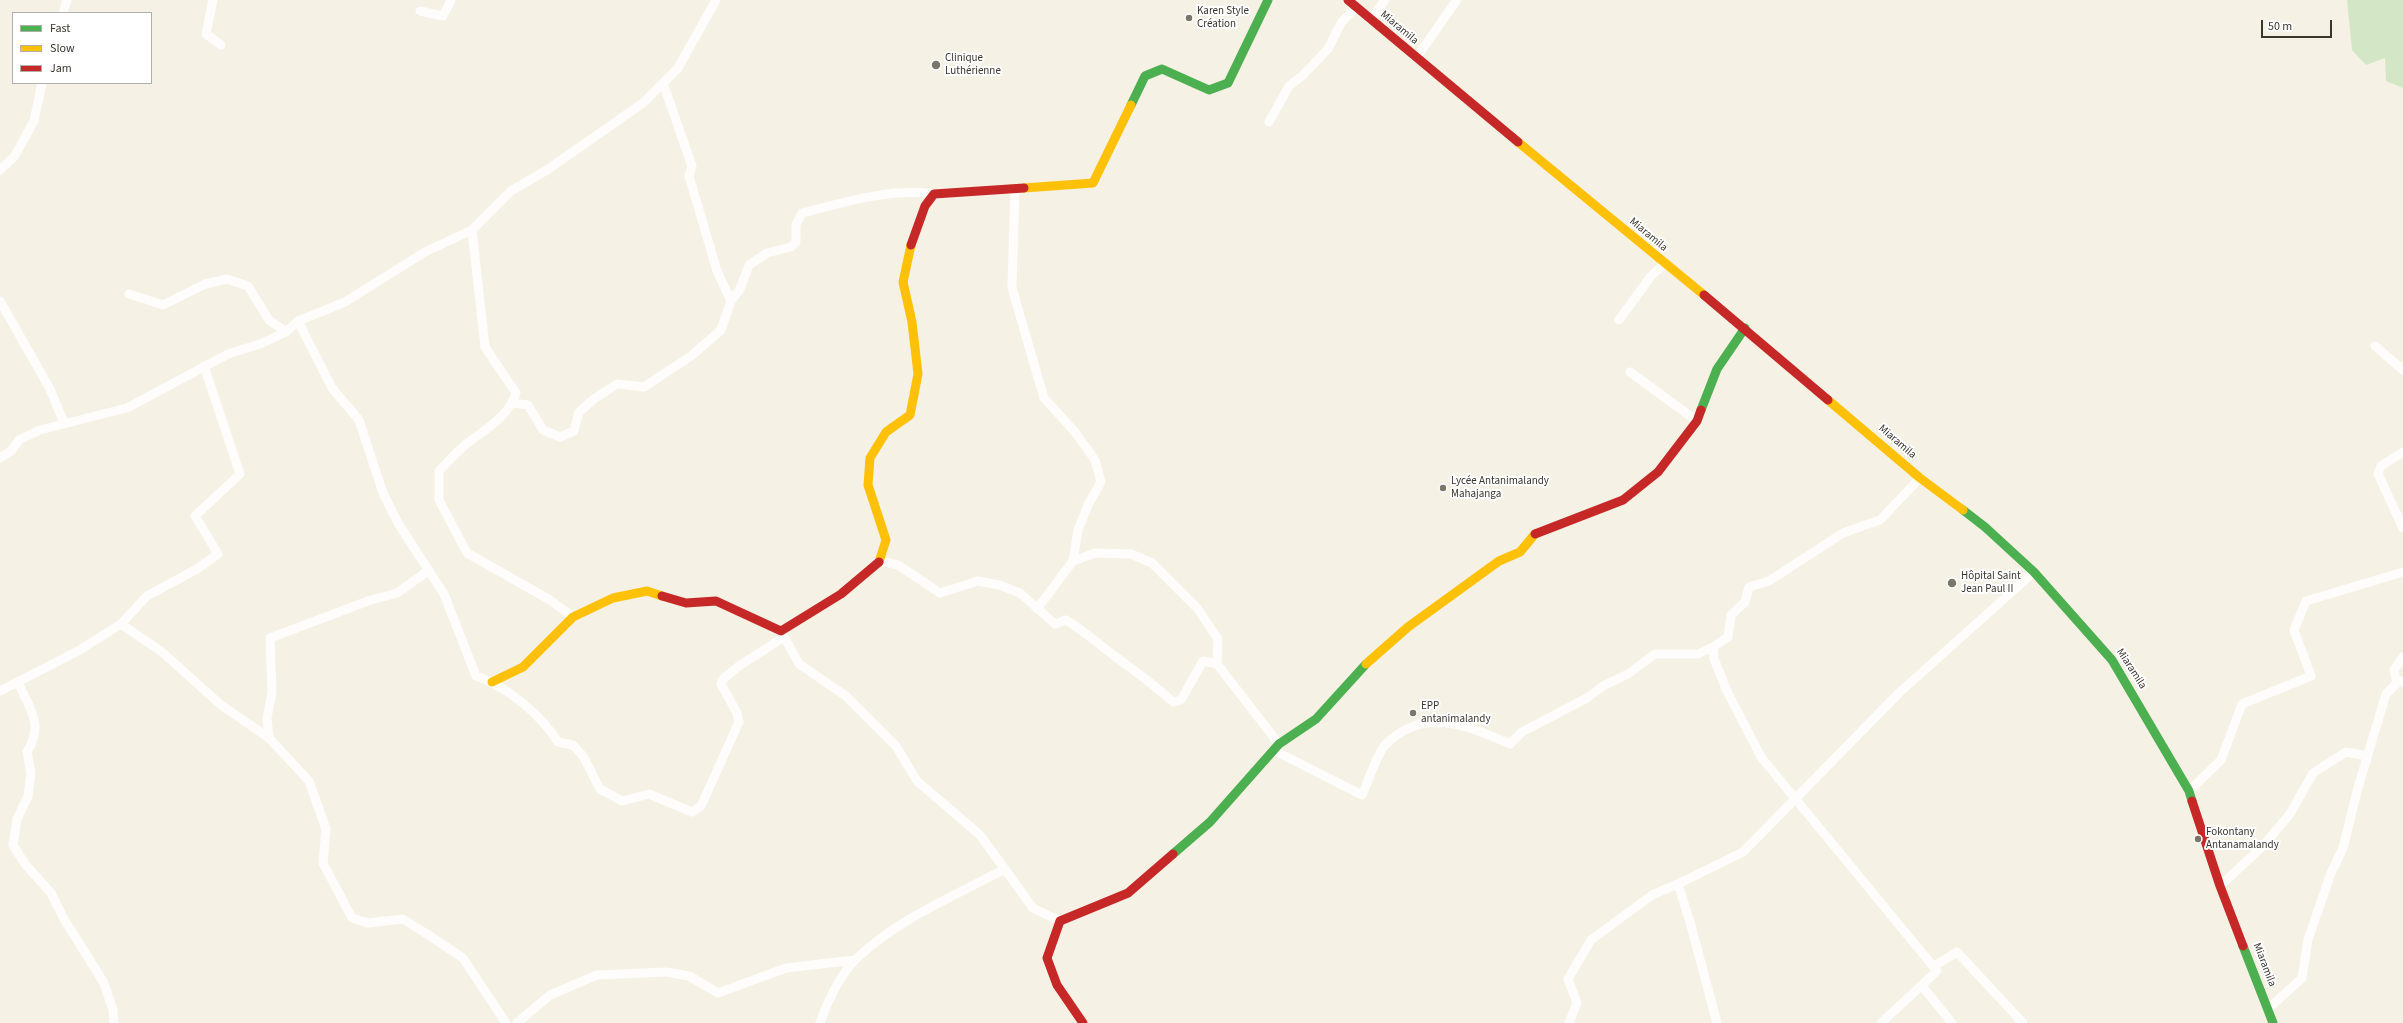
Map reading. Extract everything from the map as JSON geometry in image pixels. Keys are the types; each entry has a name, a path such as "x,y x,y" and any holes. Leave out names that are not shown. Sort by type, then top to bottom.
{"street":[{"path":"64,12 67,0"},
{"path":"212,0 206,34 221,45"},
{"path":"420,11 443,16 451,0"},
{"path":"0,458 11,451 19,440 40,430 64,423 101,416 127,408 228,354 260,344 286,332 298,321 345,302 425,252 472,230 511,191 548,170 644,103 678,68 716,0"},
{"path":"513,403 528,406 543,430 560,437 574,431 579,412 594,399 617,384 644,387 691,356 721,330 731,301 740,289 749,265 767,253 790,247 796,242 796,225 802,213 878,194 915,191 934,194 1092,183 1145,76 1162,69 1209,90 1228,83 1268,0"},
{"name":"Miaramila","path":"1348,0 1664,264 1745,328 1920,478 1985,527 2034,572 2112,660 2189,791 2220,886 2273,1023"},
{"path":"1371,20 1385,0"},
{"path":"1416,58 1456,0"},
{"path":"1269,122 1289,86 1302,76 1328,49 1341,23 1356,7"},
{"path":"663,83 692,166 688,176 717,271 731,301"},
{"path":"0,170 14,157 34,121 42,84"},
{"path":"1015,188 1012,288 1044,398 1075,432 1095,460 1101,482 1089,503 1078,530 1073,561 1037,609"},
{"path":"298,321 332,388 359,420 383,493 398,523 444,594 476,676 492,682 506,690 544,723 558,742 573,745 583,756 600,789 622,802 649,794 692,812 701,806 739,722 737,713 721,684 722,680 783,634 841,594 880,561 886,540 868,485 870,458 886,432 910,415 918,374 912,322 903,282 913,238 925,206 934,194"},
{"path":"472,230 485,347 516,393 513,403 491,427 468,442 440,471 439,500 467,553 550,600 573,617"},
{"path":"1619,320 1651,276 1664,264"},
{"path":"129,294 163,305 188,291 205,284 227,279 248,286 269,320 286,332"},
{"path":"0,301 50,389 64,423"},
{"path":"1083,1023 1057,985 1048,958 1060,922 1128,893 1210,822 1277,747 1316,719 1354,675 1408,627 1499,561 1520,552 1535,534 1623,500 1658,472 1697,421 1717,369 1745,328"},
{"path":"2375,346 2403,370"},
{"path":"0,691 78,651 121,624 147,596 198,570 218,554 195,516 240,474 204,366"},
{"path":"1630,372 1697,421"},
{"path":"2403,452 2381,466 2378,474 2403,528"},
{"path":"1073,561 1095,553 1131,554 1152,563 1197,608 1218,639 1217,664 1277,747 1362,795 1384,746 1404,732 1422,723 1448,722 1475,729 1510,744 1522,732 1587,698 1603,686 1628,674 1655,654 1698,654 1714,647 1728,637 1731,615 1745,602 1749,587 1769,581 1843,533 1880,520 1920,478"},
{"path":"880,561 898,565 940,593 978,581 1020,592 1055,624 1066,620 1082,630 1112,654 1145,677 1174,702 1181,700 1203,661 1217,664"},
{"path":"269,738 267,718 272,692 270,638 368,601 397,592 428,571"},
{"path":"1569,1023 1577,1003 1568,979 1591,940 1652,895 1678,884 1742,852 1900,692 2034,572"},
{"path":"2189,791 2221,760 2242,704 2310,676 2294,630 2306,601 2403,572"},
{"path":"492,682 523,666 573,617 613,598 646,591 686,603 716,601 783,634 799,664 846,696 896,746 917,781 980,836 1033,908 1060,922"},
{"path":"121,624 162,652 220,705 269,738 309,781 326,829 323,863 352,918 368,923 403,919 463,958 506,1023"},
{"path":"1714,647 1714,659 1746,731 1761,757 1794,798 1816,822 1863,883 1937,971 1922,986 1901,1002 1881,1023"},
{"path":"2268,1009 2302,978 2308,940 2331,873 2343,848 2356,791 2386,694 2400,682 2394,670 2403,657"},
{"path":"18,682 35,722 35,739 27,752 32,773 28,796 17,819 13,845 25,864 51,892 64,919 104,983 113,1010 114,1023"},
{"path":"2220,886 2263,846 2290,814 2313,773 2346,752 2368,756"},
{"path":"820,1023 828,1000 855,960 897,927 1005,868"},
{"path":"1678,884 1690,922 1716,1023"},
{"path":"1934,966 1957,952 2023,1023"},
{"path":"517,1023 550,996 597,975 666,972 689,976 718,992 786,968 855,960"},
{"path":"1922,986 1952,1023"}],"green space":[{"path":"2347,0 2403,0 2403,88 2386,81 2385,58 2366,65 2352,50"}],"traffic: fast":[{"path":"1131,105 1145,76 1162,69 1209,90 1228,83 1268,0"},
{"path":"1701,410 1717,369 1745,328"},
{"path":"1963,510 1985,527 2034,572 2112,660 2189,791 2192,801"},
{"path":"1173,854 1210,822 1279,744 1316,719 1366,664"},
{"path":"2243,946 2273,1023"}],"traffic: slow":[{"path":"1024,188 1093,183 1131,105"},
{"path":"1518,142 1704,295"},
{"path":"879,562 886,540 868,485 870,458 886,432 910,415 918,374 912,322 903,282 911,245"},
{"path":"1828,400 1920,478 1963,510"},
{"path":"1366,664 1408,627 1499,561 1520,552 1535,534"},
{"path":"492,682 523,667 573,617 613,598 647,591 662,596"}],"traffic: jam":[{"path":"1348,0 1518,142"},
{"path":"911,245 925,206 934,194 1024,188"},
{"path":"1704,295 1828,400"},
{"path":"1535,534 1623,500 1658,472 1697,421 1701,410"},
{"path":"662,596 686,603 716,601 781,631 841,594 879,562"},
{"path":"2192,801 2220,886 2243,946"},
{"path":"1083,1023 1057,985 1047,958 1060,921 1128,893 1173,854"}],"place":[{"name":"Karen Style Création","path":"1189,18"},
{"name":"Clinique Luthérienne","path":"936,65"},
{"name":"Lycée Antanimalandy Mahajanga","path":"1443,488"},
{"name":"Hôpital Saint Jean Paul II","path":"1952,583"},
{"name":"EPP antanimalandy","path":"1413,713"},
{"name":"Fokontany Antanamalandy","path":"2198,839"}]}
